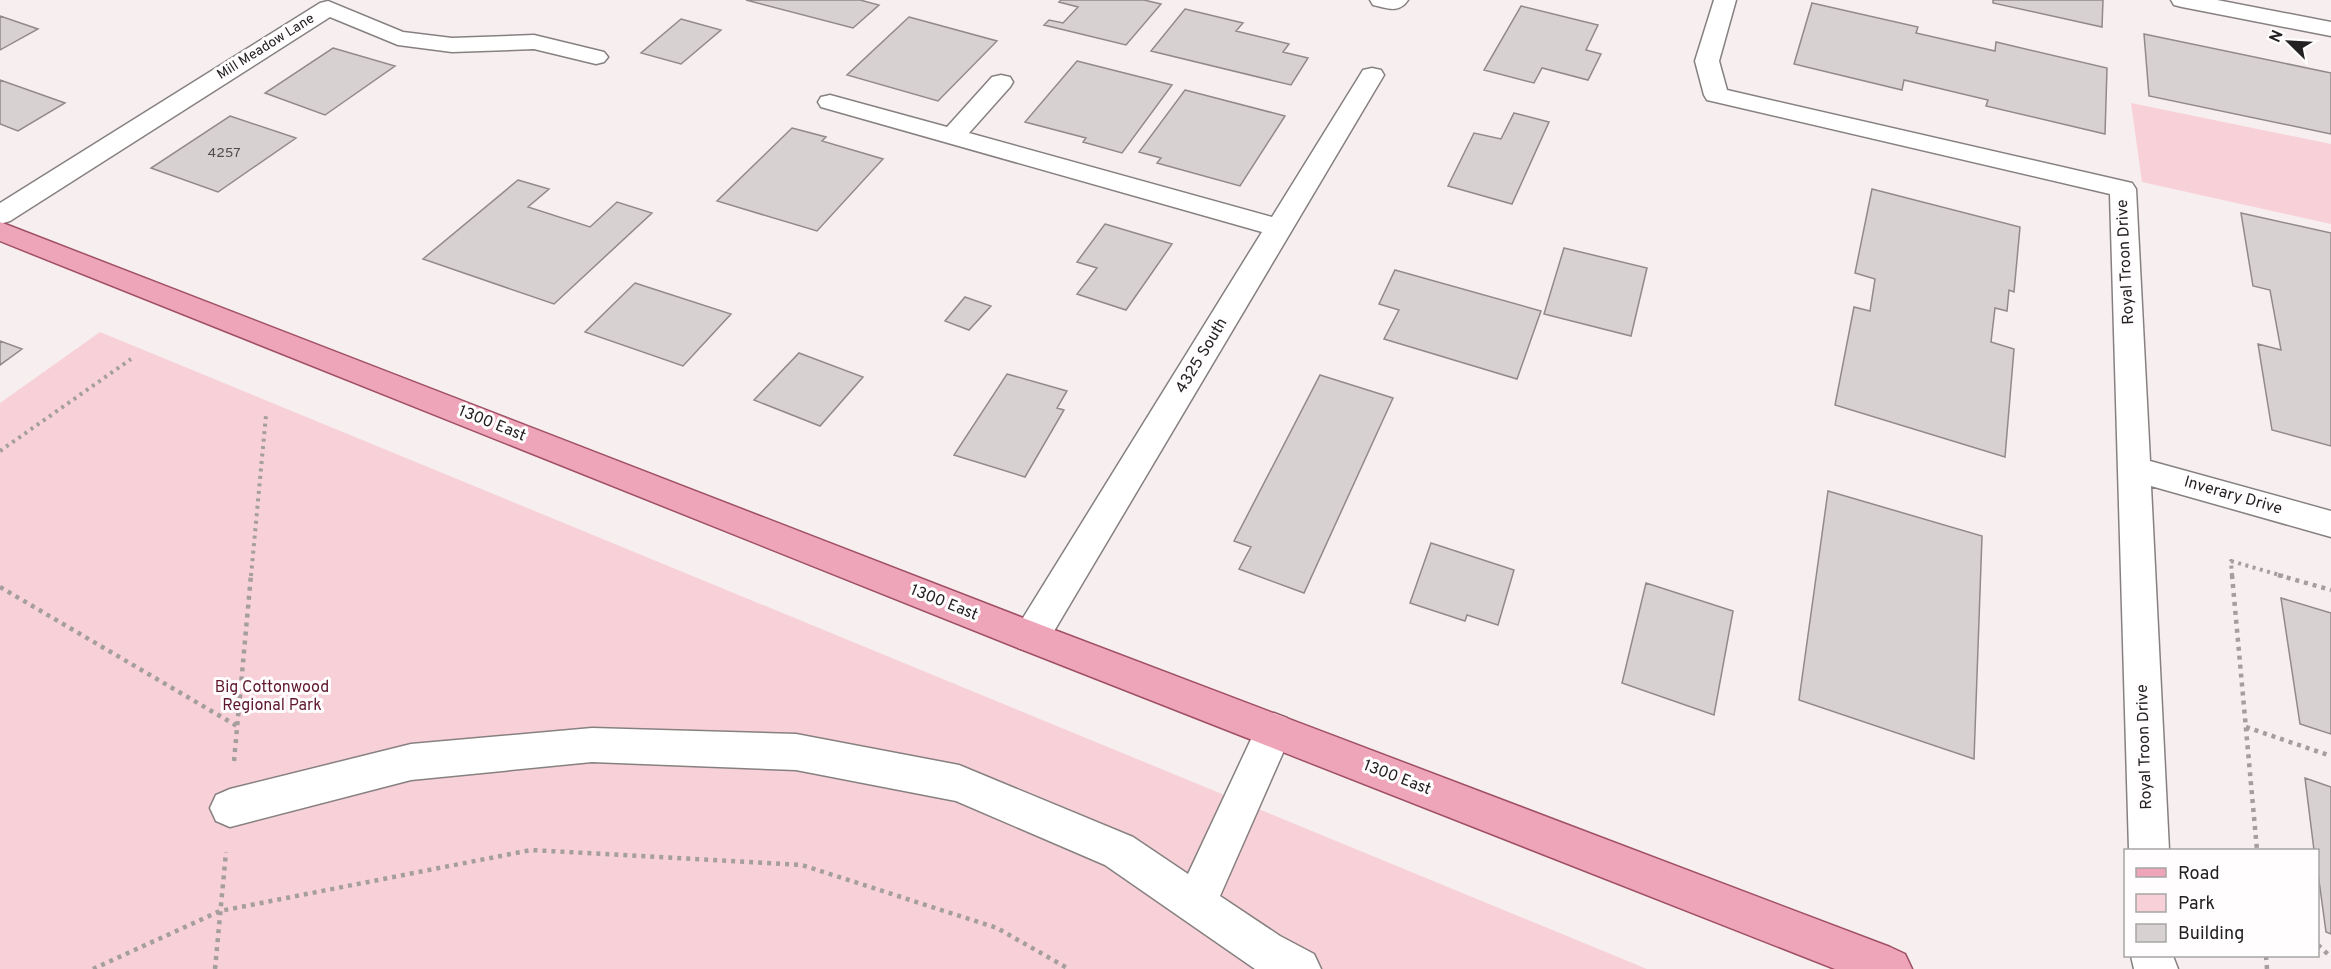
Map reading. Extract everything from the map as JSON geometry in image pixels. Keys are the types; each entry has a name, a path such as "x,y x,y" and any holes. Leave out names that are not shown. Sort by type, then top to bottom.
{"main road":[{"name":"1300 East","path":"0,231 1031,637 1890,969"}],"street":[{"name":"Royal Troon Drive","path":"1725,0 1707,61 1716,95 2123,189 2149,849"},
{"path":"2182,0 2331,29"},
{"name":"Mill Meadow Lane","path":"0,215 328,8 398,38 452,45 534,42 596,57"},
{"name":"4325 South","path":"1031,637 1372,75"},
{"path":"952,136 1001,82"},
{"path":"830,102 1279,228"},
{"name":"Inverary Drive","path":"2135,469 2331,524"},
{"path":"1196,903 1274,730"},
{"path":"230,808 411,762 592,745 796,752 959,783 1119,851 1265,951 1299,969"}],"path":[{"path":"0,451 131,359"},
{"path":"214,969 266,415"},
{"path":"2257,849 2231,561 2331,590"},
{"path":"0,587 237,726"},
{"path":"2246,728 2331,756"},
{"path":"93,969 220,911 531,850 802,865 997,928 1069,969"},
{"path":"2319,946 2331,957"}],"green space":[{"path":"2131,103 2331,144 2331,224 2142,182"},
{"name":"Big Cottonwood Regional Park","path":"100,332 1647,969 0,969 0,403"}],"building":[{"path":"746,0 860,0 879,5 853,28"},
{"path":"1061,0 1144,0 1161,4 1126,45 1044,25 1049,20 1063,23 1078,7 1059,2"},
{"path":"1993,0 2103,0 2102,27 1993,3"},
{"path":"1812,3 1918,27 1916,33 1995,51 1996,42 2107,68 2105,134 1986,106 1988,100 1904,80 1902,90 1794,64"},
{"path":"1521,6 1598,25 1586,50 1601,54 1588,80 1542,68 1534,83 1484,70"},
{"path":"1185,9 1243,23 1236,31 1289,44 1283,52 1308,58 1291,85 1151,51"},
{"path":"0,16 38,29 0,50"},
{"path":"909,17 997,41 938,101 847,75"},
{"path":"681,19 721,30 681,64 641,53"},
{"path":"2144,34 2331,73 2331,134 2149,96"},
{"path":"333,48 395,66 325,115 265,93"},
{"path":"1077,61 1172,85 1122,153 1083,142 1086,138 1025,122"},
{"path":"0,80 65,103 18,131 0,124"},
{"path":"1185,90 1285,116 1240,186 1157,163 1161,158 1139,152"},
{"path":"1514,113 1549,122 1512,204 1448,186 1474,133 1501,139"},
{"path":"230,116 296,138 218,192 151,168"},
{"path":"792,128 826,137 822,141 883,159 817,231 717,201"},
{"path":"518,180 549,189 528,207 590,227 617,202 652,213 554,304 423,259"},
{"path":"1872,189 2020,227 2014,292 2009,290 2007,311 1995,308 1991,342 2014,349 2005,457 1835,405 1854,307 1870,311 1875,279 1855,273"},
{"path":"2241,213 2331,233 2331,446 2272,430 2258,344 2281,350 2270,290 2253,286"},
{"path":"1105,224 1172,244 1126,310 1077,294 1097,268 1077,262"},
{"path":"1564,248 1647,268 1631,336 1544,314"},
{"path":"1395,270 1541,311 1517,379 1384,339 1399,310 1379,304"},
{"path":"635,283 731,314 683,366 585,332"},
{"path":"965,297 991,306 969,330 945,321"},
{"path":"0,341 22,349 0,365"},
{"path":"799,353 863,377 820,426 754,400"},
{"path":"1007,374 1067,391 1057,408 1064,410 1025,477 954,455"},
{"path":"1320,375 1393,398 1304,593 1239,569 1251,547 1234,541"},
{"path":"1828,491 1982,536 1974,759 1799,700"},
{"path":"1431,543 1514,570 1498,625 1467,615 1465,621 1410,603"},
{"path":"1646,583 1733,611 1714,715 1622,683"},
{"path":"2281,598 2331,613 2331,734 2300,724"},
{"path":"2305,778 2331,787 2331,934 2326,932 2319,880 2319,849 2314,849"}]}
